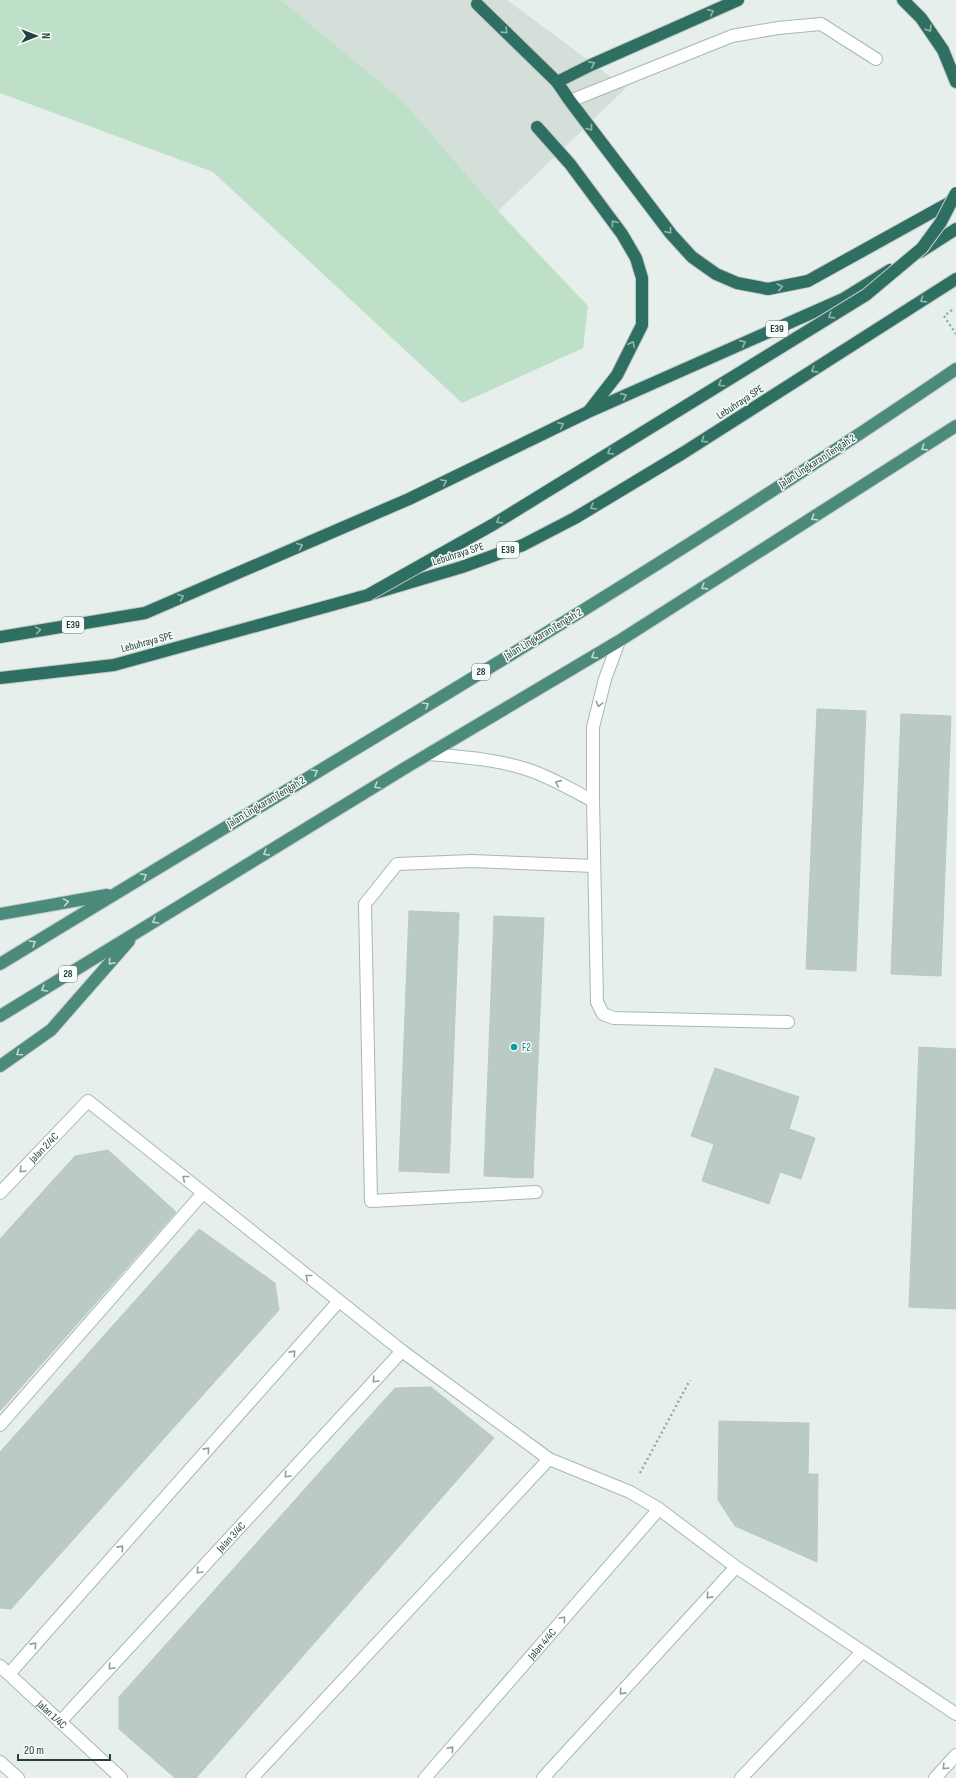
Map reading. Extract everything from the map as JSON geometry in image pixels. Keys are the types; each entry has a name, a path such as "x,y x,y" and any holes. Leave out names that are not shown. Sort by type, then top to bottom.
{"highway":[{"path":"557,82 590,65 738,0"},
{"path":"903,0 921,18 943,50 956,82"},
{"path":"477,4 557,82 671,234 692,257 716,274 737,283 768,289 808,281 956,199"},
{"path":"537,126 570,164 622,234 636,258 642,278 642,325 617,375 588,412"},
{"path":"368,595 494,524 866,295 922,248 941,222 956,193"},
{"name":"E39","path":"0,636 145,613 409,499 588,412 843,299 956,229"},
{"name":"Lebuhraya SPE","path":"0,678 114,665 368,595 462,567 523,545 575,518 684,453 956,279"},
{"name":"Jalan Lingkaran Tengah 2","path":"0,964 558,625 717,526 956,369"},
{"name":"28","path":"0,1016 430,754 619,641 956,426"},
{"path":"0,914 114,894"},
{"path":"0,1066 51,1030 137,932"}],"street":[{"path":"570,101 732,36 778,28 821,24 876,59"},
{"path":"619,641 605,679 593,727 597,1002 603,1014 614,1018 788,1022"},
{"path":"430,754 489,760 527,770 570,788 593,801"},
{"path":"536,1192 371,1201 365,904 397,864 471,861 594,866"},
{"name":"Jalan 2/4C","path":"0,1193 88,1101 203,1193"},
{"path":"0,1425 203,1193 402,1351 549,1459 630,1492 659,1509 736,1568 956,1714"},
{"path":"4,1670 339,1301"},
{"name":"Jalan 3/4C","path":"60,1722 402,1351"},
{"path":"252,1778 549,1459"},
{"name":"Jalan 4/4C","path":"425,1778 659,1509"},
{"path":"543,1778 736,1568"},
{"path":"741,1778 862,1652"},
{"name":"Jalan 1/4C","path":"4,1670 121,1778"},
{"path":"934,1778 956,1755"},
{"path":"0,1762 18,1778"}],"path":[{"path":"956,307 944,316 956,334"},
{"path":"630,1492 690,1380"}],"shaded area":[{"path":"281,0 507,0 626,88 498,211 402,100"}],"green space":[{"path":"0,0 281,0 402,100 498,211 588,306 583,348 462,403 213,172 0,93"}],"building":[{"path":"817,709 866,711 856,971 806,969"},
{"path":"901,714 951,716 941,976 891,974"},
{"path":"409,911 459,913 449,1173 399,1171"},
{"name":"F2","path":"494,916 544,918 533,1178 484,1176"},
{"path":"919,1047 956,1049 956,1309 909,1307"},
{"path":"715,1068 799,1097 789,1129 815,1138 801,1179 780,1172 769,1204 702,1181 714,1144 691,1136"},
{"path":"108,1150 176,1212 0,1411 0,1239 75,1156"},
{"path":"199,1229 275,1283 279,1310 11,1609 0,1608 0,1452"},
{"path":"431,1387 494,1438 196,1778 175,1778 119,1729 119,1697 395,1388"},
{"path":"719,1421 809,1423 808,1474 818,1474 817,1562 735,1526 718,1500"}],"place":[{"name":"F2","path":"514,1047"}]}
